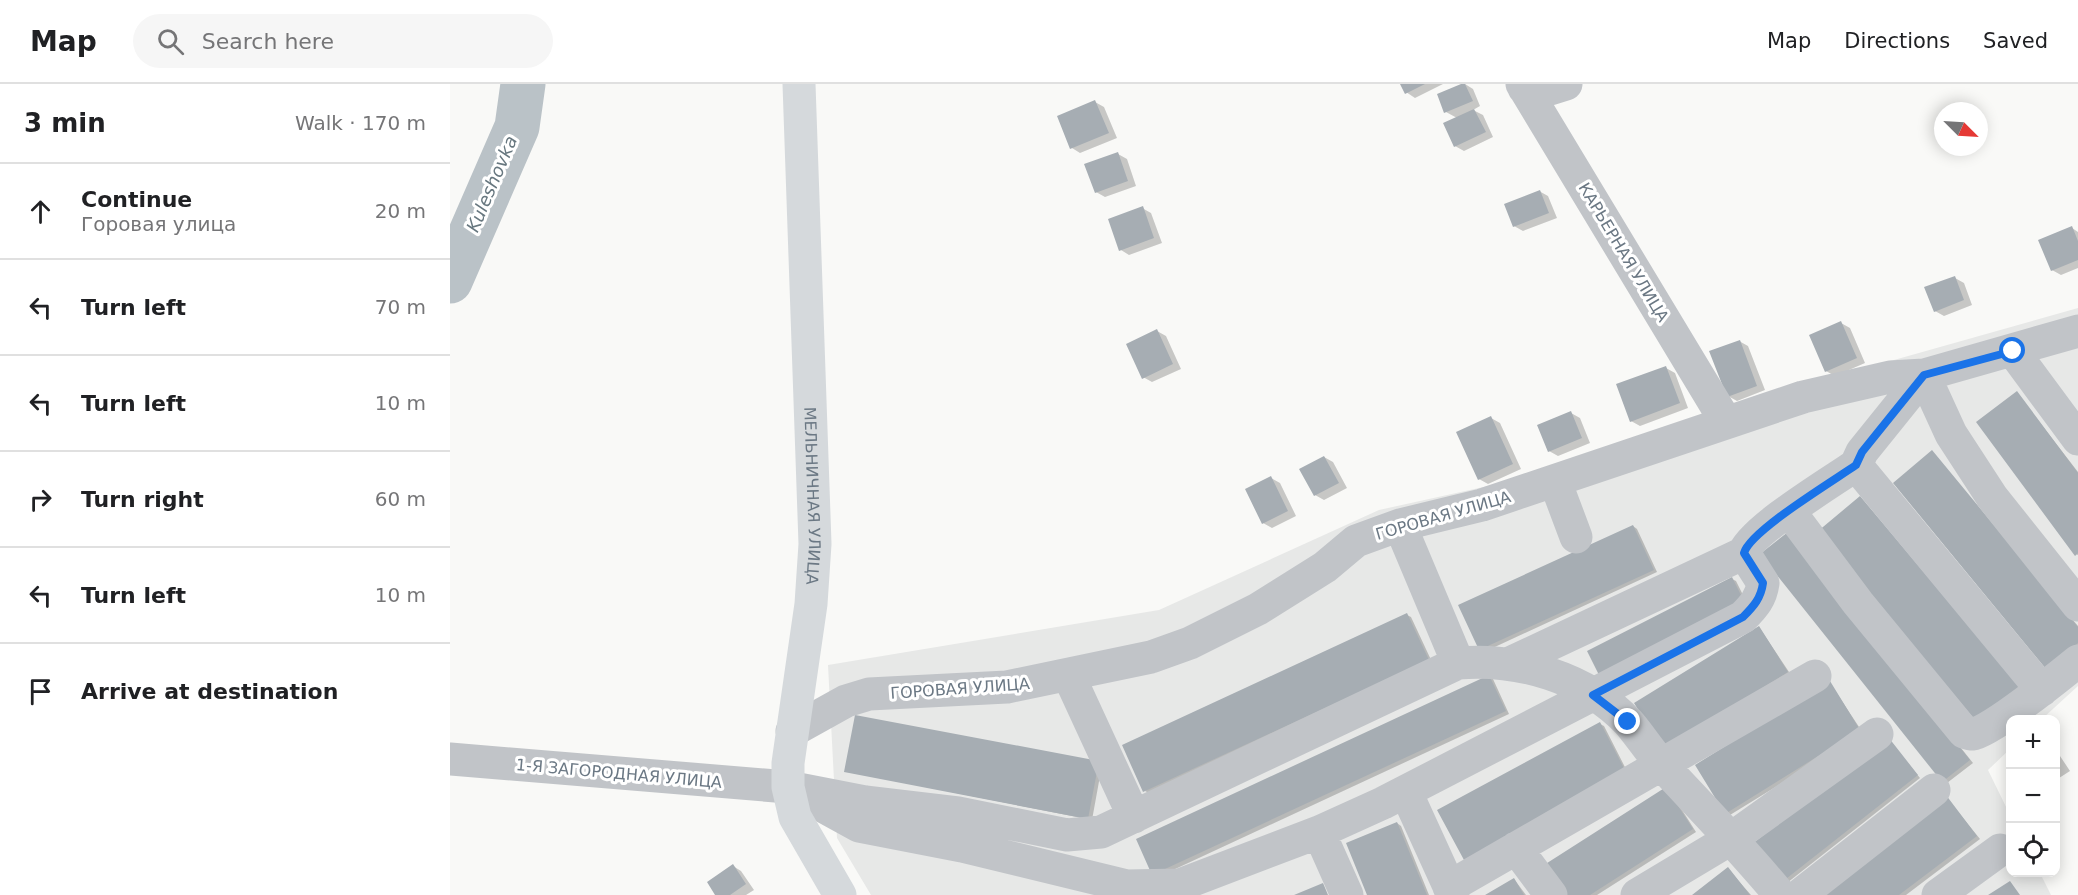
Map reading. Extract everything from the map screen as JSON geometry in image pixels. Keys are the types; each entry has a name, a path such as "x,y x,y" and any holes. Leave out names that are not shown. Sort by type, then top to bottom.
{"main road":[{"name":"МЕЛЬНИЧНАЯ УЛИЦА","path":"799,84 816,544 811,603 788,763 789,787 795,817 840,895"}],"lane":[{"path":"1523,86 1550,89 1566,84"},
{"name":"КАРЬЕРНАЯ УЛИЦА","path":"1523,86 1726,422"},
{"name":"ГОРОВАЯ УЛИЦА","path":"792,731 846,701 869,694 1007,687 1069,676 1151,657 1190,643 1258,609 1325,567 1356,542 1400,525 1482,506 1814,394 1890,377 1924,375 2073,335"},
{"path":"2013,351 2078,439"},
{"path":"789,787 859,826 962,846 1127,885 1194,890 1406,792 1743,617 1762,593 1763,583 1744,553 1746,545 1766,527 1856,465 1862,452 1924,375 1951,434 1992,497 2078,605"},
{"path":"1856,465 2042,690"},
{"path":"1556,481 1576,537"},
{"path":"1790,512 1858,603 1964,732 1974,734 1988,727 2042,690 2078,661"},
{"path":"1400,525 1458,663 1510,663 1559,678 1593,695 1628,722 1662,764 1732,838 1780,895"},
{"path":"1510,663 1744,553"},
{"name":"1-Я ЗАГОРОДНАЯ УЛИЦА","path":"450,759 789,787 865,802 958,813 1067,835 1101,832 1458,663"},
{"path":"1069,676 1134,817"},
{"path":"1406,792 1451,891 1516,848 1815,676"},
{"path":"1637,895 1732,838 1877,734"},
{"path":"1800,895 1934,790"},
{"path":"1319,832 1347,895"},
{"path":"1516,848 1551,895"},
{"path":"1938,895 2000,850"}],"shaded area":[{"path":"2078,308 2078,686 2046,715 2006,715 2006,753 1988,770 2006,807 2006,877 2042,877 2051,895 871,895 837,838 828,665 1159,610 1379,510 1488,486 1855,371"}],"building":[{"path":"1400,84 1425,84 1405,94"},
{"path":"1465,84 1473,101 1444,113 1437,94"},
{"path":"1095,100 1109,133 1070,149 1057,116"},
{"path":"1474,109 1486,132 1454,147 1443,123"},
{"path":"1118,152 1128,181 1095,193 1084,164"},
{"path":"1540,190 1549,213 1513,227 1504,204"},
{"path":"1143,206 1154,238 1119,251 1108,219"},
{"path":"2072,226 2078,241 2078,260 2051,271 2038,240"},
{"path":"1955,276 1964,300 1934,312 1924,287"},
{"path":"1841,321 1857,358 1825,372 1809,335"},
{"path":"1157,329 1173,364 1142,379 1126,344"},
{"path":"1740,340 1757,386 1727,397 1709,351"},
{"path":"1666,366 1680,403 1630,422 1616,384"},
{"path":"2017,391 2078,473 2078,553 2075,556 1976,422"},
{"path":"1571,411 1582,438 1548,452 1537,425"},
{"path":"1491,416 1513,464 1478,480 1456,432"},
{"path":"1932,450 2078,627 2078,643 2046,669 1893,483"},
{"path":"1324,456 1339,483 1314,496 1299,469"},
{"path":"1271,476 1288,511 1262,524 1245,489"},
{"path":"1860,496 2023,690 1980,726 1817,532"},
{"path":"1633,525 1654,570 1479,650 1458,605"},
{"path":"1788,532 1970,760 1942,782 1760,554"},
{"path":"1732,577 1745,603 1600,677 1587,651"},
{"path":"1407,613 1429,660 1143,792 1122,745"},
{"path":"1759,626 1788,672 1663,749 1634,703"},
{"path":"1489,675 1506,711 1152,875 1136,839"},
{"path":"1830,681 1860,730 1725,814 1695,765"},
{"path":"855,715 1099,761 1088,819 844,772"},
{"path":"1600,722 1626,772 1464,860 1437,810"},
{"path":"1889,738 1918,775 1782,882 1752,844"},
{"path":"1666,787 1693,829 1590,895 1563,895 1544,865"},
{"path":"1946,795 1977,836 1899,895 1815,895"},
{"path":"1397,822 1427,895 1367,895 1346,843"},
{"path":"733,864 746,884 730,895 715,895 707,882"},
{"path":"1728,867 1750,895 1692,895"},
{"path":"1514,878 1524,895 1485,895"},
{"path":"2010,881 2020,895 1988,895"},
{"path":"1323,883 1328,895 1294,895"}],"waterway":[{"name":"Kuleshovka","path":"450,281 517,127 523,84"}],"route":[{"path":"1628,722 1593,695 1743,617 1762,593 1763,583 1744,553 1746,545 1766,527 1856,465 1862,452 1924,375 2013,351"}]}
